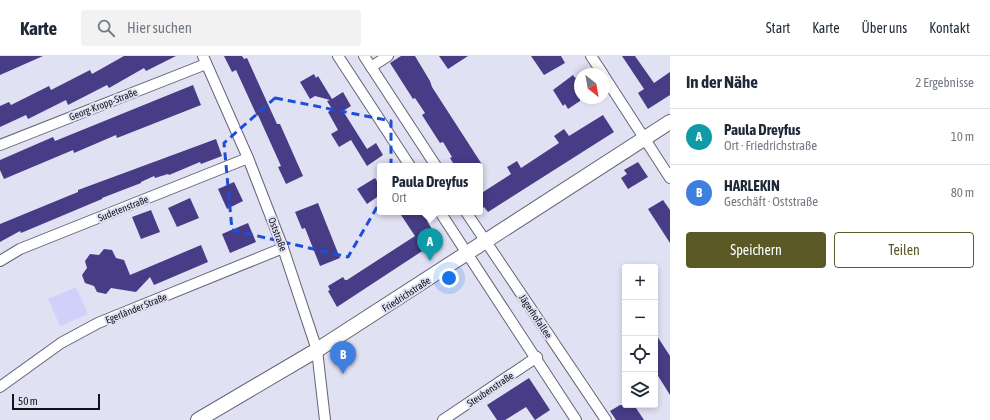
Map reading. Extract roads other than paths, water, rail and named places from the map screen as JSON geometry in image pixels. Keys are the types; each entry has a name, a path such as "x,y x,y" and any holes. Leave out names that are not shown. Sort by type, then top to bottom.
{"main road":[{"name":"Friedrichstraße","path":"198,420 317,350 468,254 670,122"}],"street":[{"path":"338,56 408,163"},
{"path":"364,56 434,163"},
{"path":"371,67 388,56"},
{"path":"591,56 599,68"},
{"name":"Georg-Kropp-Straße","path":"0,145 204,60"},
{"name":"Oststraße","path":"204,60 248,158 283,248 317,350 325,420"},
{"path":"610,86 670,178"},
{"name":"Sudetenstraße","path":"0,261 20,250 248,158"},
{"path":"442,215 537,357 576,420"},
{"name":"Jägerhofallee","path":"468,215 606,420"},
{"name":"Egerländer Straße","path":"0,387 61,343 98,323 283,248"},
{"name":"Steubenstraße","path":"443,420 537,357"}],"place":[{"name":"Paula Dreyfus","path":"430,261"},
{"name":"HARLEKIN","path":"343,374"}]}
